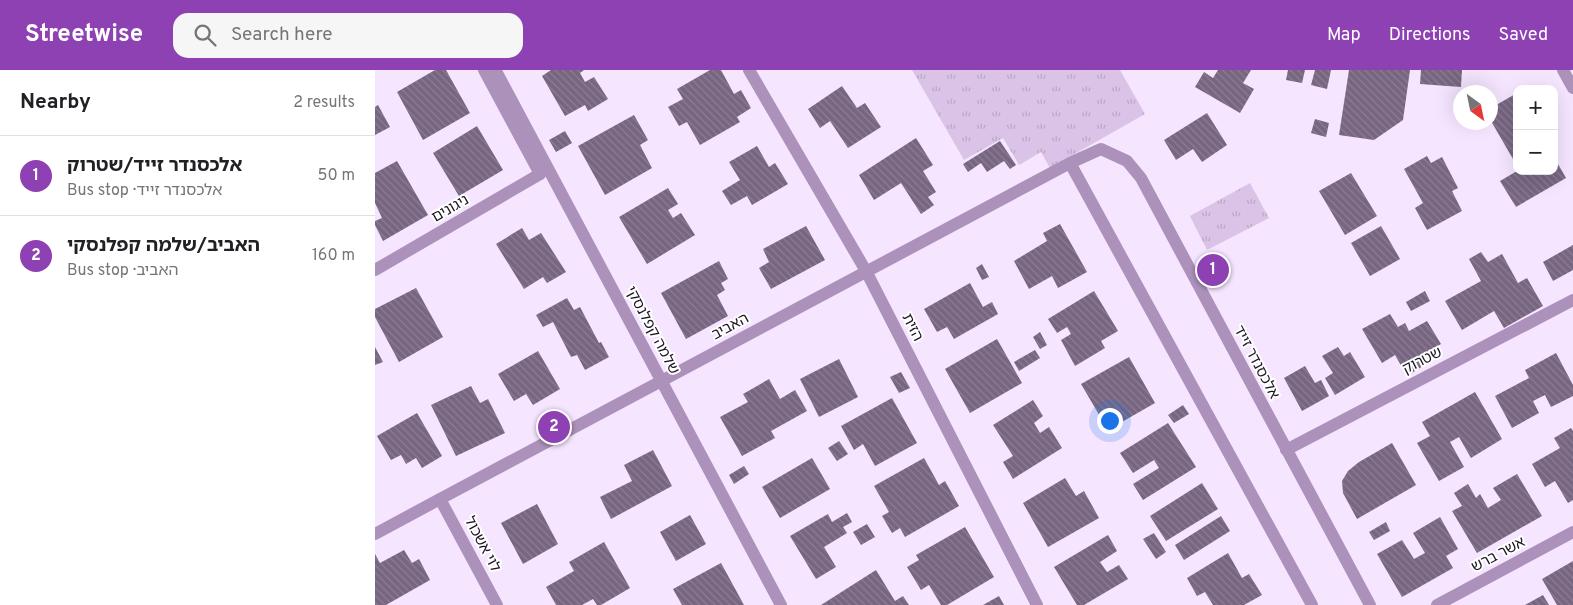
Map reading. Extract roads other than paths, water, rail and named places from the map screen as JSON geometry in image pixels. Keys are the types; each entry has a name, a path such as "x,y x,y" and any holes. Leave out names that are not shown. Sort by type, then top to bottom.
{"street":[{"name":"שלמה קפלנסקי","path":"490,70 540,174"},
{"name":"שלמה קפלנסקי","path":"490,70 661,381 781,605"},
{"name":"הזית","path":"749,70 866,271 1037,605"},
{"path":"1563,70 1573,88"},
{"name":"האביב","path":"375,534 866,271 1070,163 1101,149"},
{"name":"אלכסנדר זייד","path":"1101,149 1127,160 1141,178 1370,605"},
{"path":"1070,163 1312,605"},
{"name":"ניגונים","path":"375,270 540,174"},
{"name":"שטרוק","path":"1286,450 1573,300"},
{"name":"לוי אשכול","path":"441,499 497,605"},
{"name":"אשר ברש","path":"1437,605 1573,532"}],"place":[{"name":"אלכסנדר זייד/שטרוק","path":"1213,270"},
{"name":"האביב/שלמה קפלנסקי","path":"554,427"}]}
